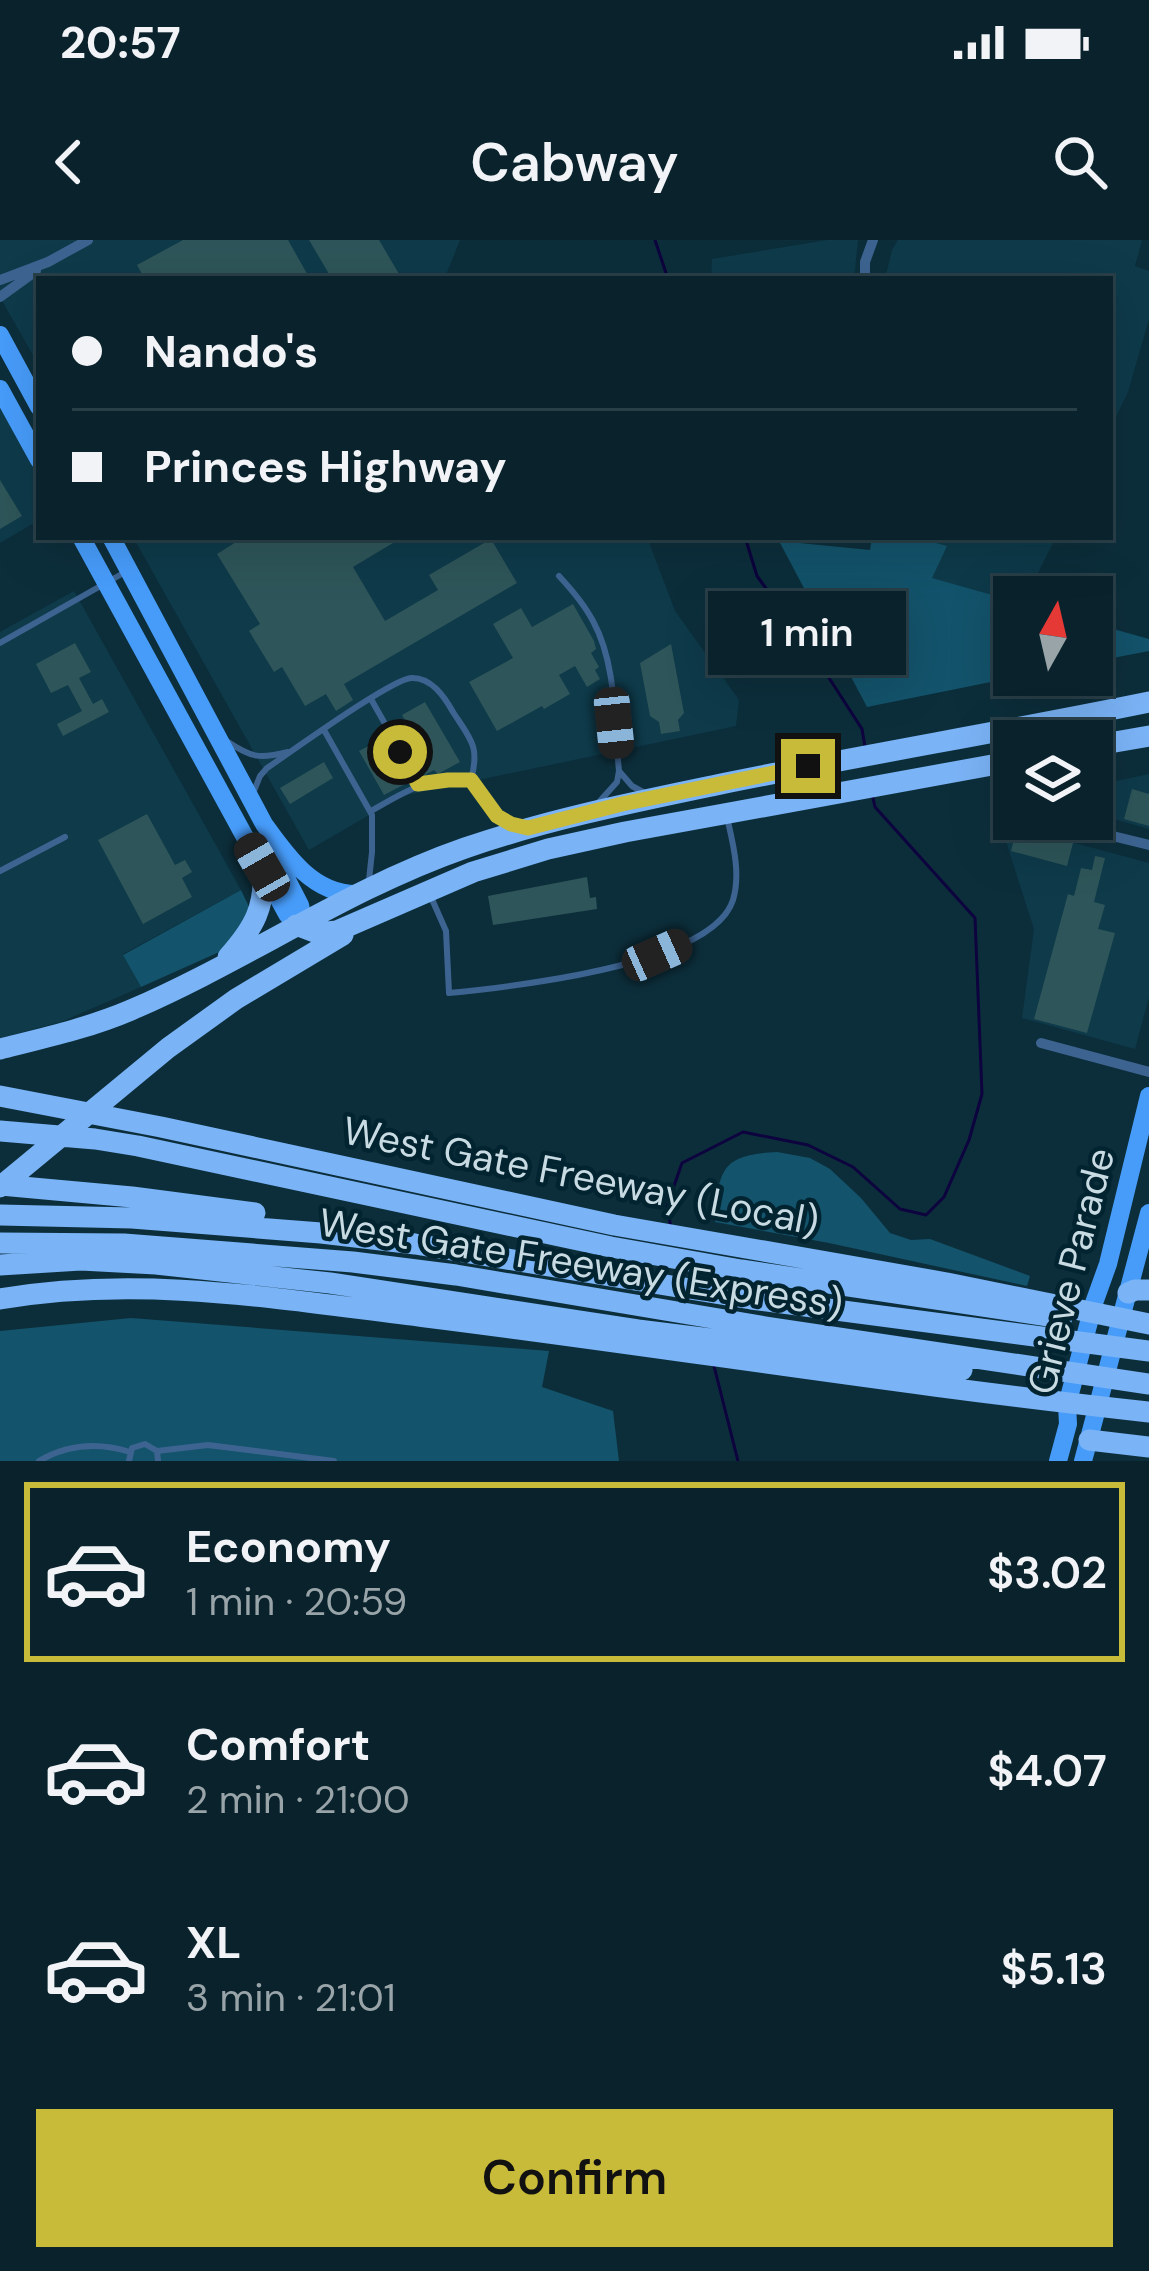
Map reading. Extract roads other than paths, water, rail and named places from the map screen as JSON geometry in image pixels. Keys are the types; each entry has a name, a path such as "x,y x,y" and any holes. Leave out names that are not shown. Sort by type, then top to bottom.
{"highway":[{"path":"0,1048 108,1019 361,891 528,828 808,766 1149,702"},
{"path":"1113,742 1149,736"},
{"path":"300,925 328,933 473,872 561,846 993,765"},
{"path":"449,854 453,868 473,872"},
{"path":"220,966 257,918 262,867"},
{"path":"0,1186 168,1048 236,999 384,909"},
{"path":"168,1048 192,1018 283,954 300,925"},
{"name":"West Gate Freeway (Local)","path":"0,1096 161,1126 613,1236 735,1245 947,1282 1149,1326"},
{"path":"0,1132 138,1146 613,1236 741,1270 1029,1315 1149,1326"},
{"path":"0,1186 218,1208 415,1244"},
{"name":"West Gate Freeway (Express)","path":"0,1215 239,1225 415,1244 751,1299 1149,1351"},
{"name":"West Gate Freeway (Express)","path":"0,1244 124,1244 455,1275 643,1328 763,1345 1140,1383"},
{"path":"0,1264 81,1260 156,1264 330,1283 763,1345 1005,1397 1149,1412"},
{"path":"156,1264 532,1330"},
{"path":"0,1298 78,1288 161,1287 532,1330 643,1328"},
{"path":"1088,1441 1149,1447"}],"main road":[{"path":"0,335 36,401"},
{"path":"0,388 36,454"},
{"path":"83,540 262,867 300,925"},
{"path":"112,540 254,807 301,909 300,925"},
{"path":"254,807 311,878 329,891 361,891"},
{"name":"Grieve Parade","path":"1058,1461 1069,1424 1067,1405 1099,1313 1149,1096"},
{"name":"Grieve Parade","path":"1088,1441 1138,1292 1149,1213"},
{"path":"1099,1313 1138,1292"},
{"path":"1069,1424 1088,1441"}],"street":[{"path":"0,297 88,240"},
{"path":"865,276 873,240"},
{"path":"0,280 48,262"},
{"path":"1113,836 1149,845"},
{"path":"1041,1043 1149,1072"}],"lane":[{"path":"0,643 129,570"},
{"path":"559,576 595,623 604,650 619,771 610,792 579,815"},
{"path":"254,807 264,771 371,699 413,678 435,687 470,739 477,756 471,780 497,816 528,828"},
{"path":"371,699 418,784"},
{"path":"324,730 371,811 372,862 361,891"},
{"path":"215,734 251,756 293,751"},
{"path":"619,771 639,790 666,795"},
{"path":"371,811 418,784 471,780"},
{"path":"428,890 446,931 449,993 524,985 616,966 685,943 712,926 730,906 736,876 726,814"},
{"path":"0,871 65,837"},
{"path":"39,1461 60,1448 105,1446 129,1456 136,1446 145,1444 157,1451 208,1445 334,1461"},
{"path":"157,1451 158,1461"}],"waterway":[{"path":"655,240 667,276"},
{"path":"746,540 757,576 862,729 865,747"},
{"path":"671,1228 667,1206 682,1163 743,1132 808,1145 853,1167 900,1209 926,1215 944,1197 969,1140 982,1094 975,918 875,807 873,798"},
{"path":"713,1362 738,1461"}]}
